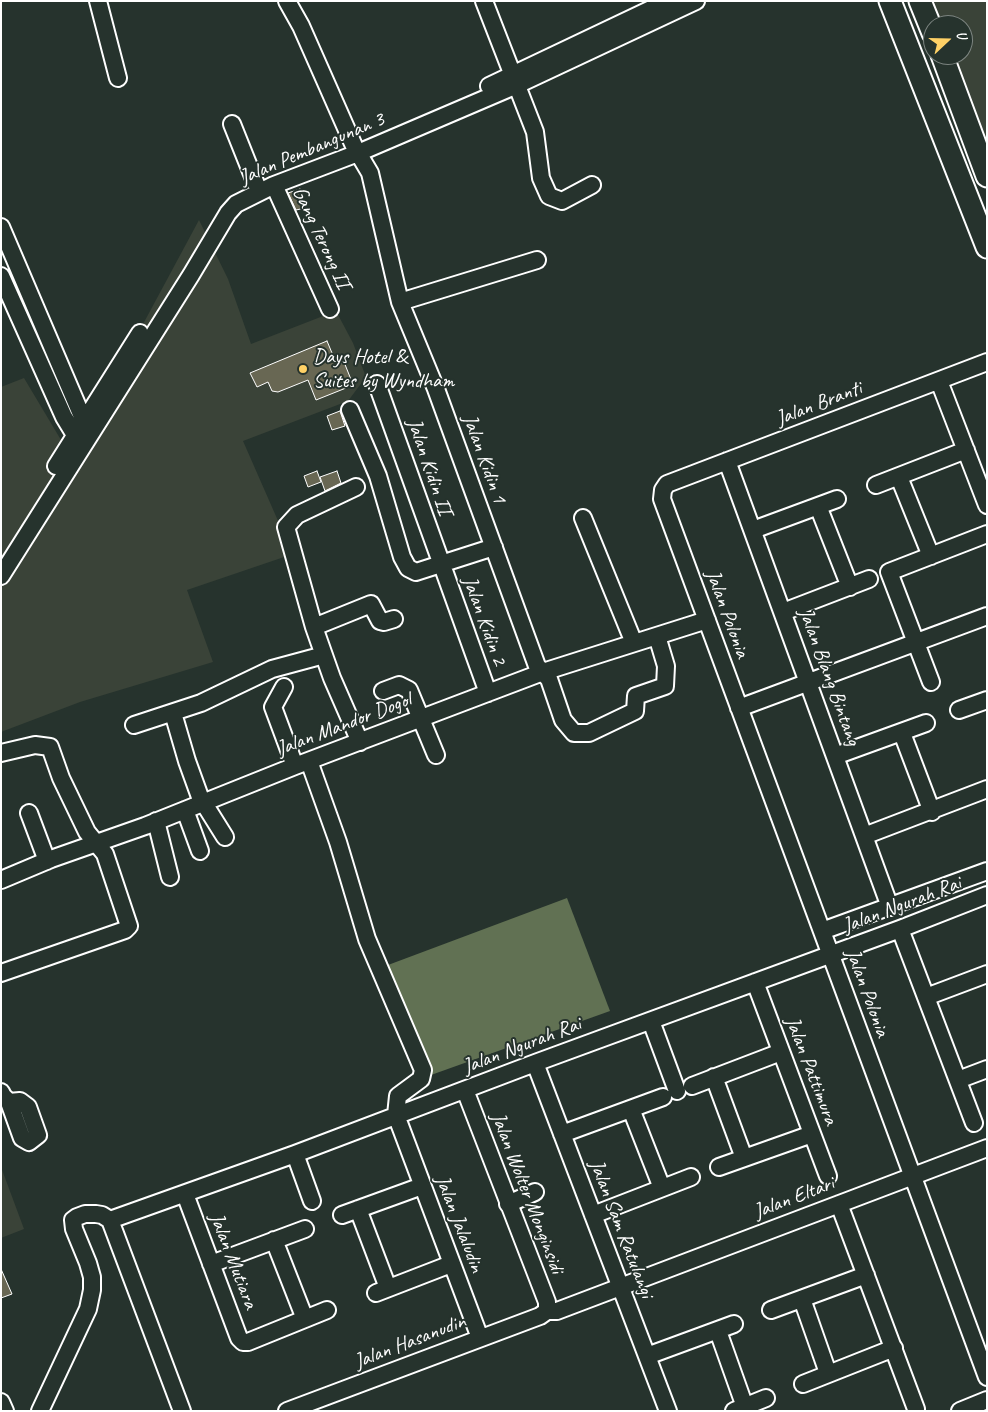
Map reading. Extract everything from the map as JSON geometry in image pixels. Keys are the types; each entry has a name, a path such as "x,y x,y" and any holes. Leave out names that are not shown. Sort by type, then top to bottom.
{"main road":[{"path":"890,1 987,247"},
{"path":"920,1 926,15"},
{"path":"946,65 987,176"},
{"path":"926,92 937,93 945,91 953,83"}],"street":[{"path":"98,1 118,78"},
{"name":"Jalan Kidin 1","path":"287,1 301,26 356,149 370,173 400,302 436,389 537,666 549,679 563,720 574,733 589,733 635,711 636,696 665,686 666,666 657,636"},
{"path":"484,1 535,132 542,178 550,196 562,202 592,185"},
{"name":"Jalan Pembangunan 3","path":"515,80 668,1"},
{"name":"Jalan Pembangunan 3","path":"84,427 191,275 228,213 236,204 447,106 515,80 696,1"},
{"path":"232,124 256,184"},
{"name":"Jalan Pembangunan 3","path":"1,576 32,517 84,427 218,212 231,197 256,184 356,149"},
{"name":"Gang Terong II","path":"274,185 330,309"},
{"path":"2,230 6,250 84,427"},
{"path":"400,302 537,260"},
{"path":"1,276 64,417 84,427"},
{"name":"Jalan Branti","path":"667,484 987,362"},
{"path":"939,381 987,505"},
{"name":"Jalan Kidin II","path":"377,384 440,564"},
{"path":"350,410 378,476 402,557 408,568 416,572 494,547"},
{"path":"876,485 966,450"},
{"name":"Jalan Blang Bintang","path":"728,461 890,907"},
{"path":"899,476 931,556"},
{"name":"Jalan Polonia","path":"667,484 663,490 662,499 987,1377"},
{"path":"356,487 297,515 286,527 314,627 332,678 360,742"},
{"path":"753,530 837,500"},
{"path":"818,506 850,587"},
{"name":"Jalan Pembangunan 3","path":"1,555 32,517"},
{"path":"583,518 634,643"},
{"path":"931,682 890,572 987,534"},
{"name":"Jalan Kidin 2","path":"440,564 488,693"},
{"path":"783,612 869,579"},
{"path":"314,627 371,604 380,621 384,622 394,619"},
{"path":"739,708 987,616"},
{"name":"Jalan Mandor Dogol","path":"1,880 543,672 706,620"},
{"path":"134,725 201,703 272,669 324,655"},
{"path":"383,691 399,685 409,690 436,755"},
{"path":"284,687 273,706 338,842 367,939 423,1070 421,1078 398,1096 398,1120"},
{"path":"959,710 987,700"},
{"path":"174,713 187,761 200,797 225,837"},
{"path":"835,756 926,723"},
{"path":"902,733 932,812"},
{"path":"1,753 35,745 50,747 65,787 87,832 105,854 128,928 69,951 1,973"},
{"path":"864,836 987,790"},
{"path":"185,810 200,851"},
{"path":"29,813 47,861"},
{"path":"156,821 170,877"},
{"path":"822,932 987,871"},
{"name":"Jalan Ngurah Rai","path":"110,1220 398,1120 465,1090 535,1063 900,929 987,895"},
{"path":"900,929 974,1123"},
{"path":"926,997 987,974"},
{"name":"Jalan Pattimura","path":"754,982 828,1176"},
{"path":"651,1020 677,1091"},
{"path":"562,1134 781,1052"},
{"name":"Jalan Sam Ratulangi","path":"535,1063 668,1411"},
{"path":"958,1080 987,1069"},
{"path":"714,1077 744,1158"},
{"name":"Jalan Wolter Monginsidi","path":"465,1090 546,1302 547,1311"},
{"path":"631,1109 662,1188"},
{"name":"Jalan Jalaludin","path":"398,1120 480,1338"},
{"path":"719,1167 812,1134"},
{"name":"Jalan Eltari","path":"547,1311 557,1311 912,1177 985,1153"},
{"path":"296,1154 312,1201"},
{"path":"593,1215 691,1177"},
{"path":"342,1215 422,1186"},
{"path":"508,1204 535,1192"},
{"name":"Jalan Mutiara","path":"186,1194 239,1338 243,1342 248,1342 305,1319"},
{"path":"839,1204 916,1409"},
{"path":"358,1209 382,1290 452,1264"},
{"path":"40,1411 88,1309 92,1290 92,1277 74,1228 73,1220 85,1214 102,1215 110,1220 182,1411"},
{"path":"211,1264 305,1228"},
{"path":"274,1240 305,1319 327,1310"},
{"path":"771,1310 866,1275"},
{"path":"802,1299 828,1373"},
{"name":"Jalan Hasanudin","path":"287,1411 540,1316 547,1311"},
{"path":"647,1356 734,1324"},
{"path":"718,1330 740,1409 766,1398"},
{"path":"803,1384 894,1348"},
{"path":"960,1411 987,1400"},
{"path":"1,1402 4,1411"}],"shaded area":[{"path":"920,1 987,1 987,174 946,65 973,65 973,15 928,15"},
{"path":"199,220 228,279 251,344 336,311 353,343 366,377 348,401 243,441 286,539 290,555 187,590 213,662 80,702 1,732 1,387 24,378 61,440 84,402 142,326"},
{"path":"1,1167 24,1229 1,1238"}],"green space":[{"path":"567,898 610,1011 417,1080 380,968"}],"building":[{"path":"300,189 305,208 296,210 288,193"},
{"name":"Days Hotel & Suites by Wyndham","path":"327,341 337,365 344,362 352,382 346,388 316,400 308,380 278,392 272,391 268,382 257,387 250,373"},
{"path":"340,411 345,426 332,430 327,416"},
{"path":"317,471 321,482 308,487 304,476"},
{"path":"337,471 341,483 325,491 320,477"},
{"path":"1,1269 12,1294 1,1298"}],"place":[{"name":"Days Hotel & Suites by Wyndham","path":"303,369"}]}
